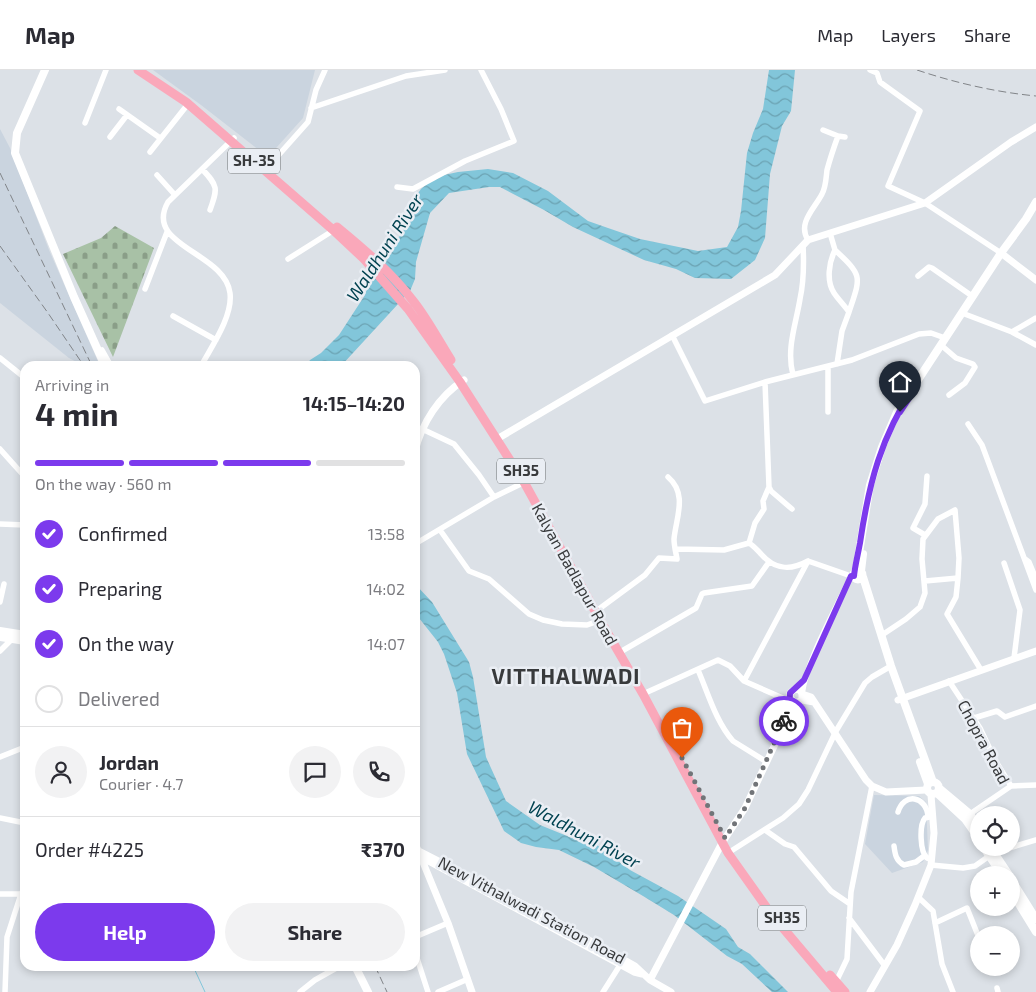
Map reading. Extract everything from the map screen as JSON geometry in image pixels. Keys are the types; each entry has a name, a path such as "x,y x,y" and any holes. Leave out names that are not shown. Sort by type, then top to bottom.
{"main road":[{"path":"45,70 17,133 15,153 78,307 104,361"},
{"name":"Kalyan Badlapur Road","path":"138,70 188,104 268,167 336,229 364,260 411,306"},
{"name":"Kalyan Badlapur Road","path":"149,70 189,98 233,140 336,229 373,256 411,306 500,438 599,609 602,620 622,651 724,840 772,915 835,987 845,992"},
{"path":"970,826 965,819 932,789 857,575 870,485 897,412 1036,202"},
{"path":"964,313 972,296 1036,209"},
{"name":"Kalyan Badlapur Road","path":"525,481 645,694"},
{"path":"857,575 882,635 889,667"},
{"path":"0,631 20,634"},
{"path":"0,637 20,640"},
{"path":"932,789 970,814"},
{"path":"1020,893 1036,919"},
{"path":"1020,905 1036,931"},
{"path":"358,971 368,992"},
{"path":"362,971 373,992"}],"street":[{"path":"85,123 106,70"},
{"path":"268,167 308,122 316,90 325,70"},
{"path":"311,108 406,76 445,70"},
{"path":"397,187 414,189 465,161 514,141 501,109 481,70"},
{"path":"870,70 877,73 880,82 920,111 888,186 925,203 1003,254 1036,280"},
{"path":"150,152 188,104"},
{"path":"119,109 160,138"},
{"path":"110,137 127,115"},
{"path":"500,438 775,275 806,242 925,203 1010,142 1036,127"},
{"path":"823,130 838,136 845,136"},
{"path":"793,375 790,350 801,297 806,242 805,227 809,214 823,193 827,170 838,136"},
{"path":"204,361 223,327 229,310 231,294 228,284 214,266 177,242 167,232 163,220 163,210 175,195 233,140"},
{"path":"202,169 215,183 216,187 210,210"},
{"path":"157,175 175,195"},
{"path":"288,259 336,229"},
{"path":"145,289 167,232"},
{"path":"830,233 835,250 857,273 858,280 850,312 842,331 837,364"},
{"path":"835,250 829,270 832,291 850,312"},
{"path":"62,267 68,274 108,361"},
{"path":"918,276 929,267 932,268 972,296"},
{"path":"964,313 1012,332 1036,345"},
{"path":"172,316 216,340"},
{"path":"1012,332 1036,318"},
{"path":"672,335 705,402 765,382 852,360 919,334 931,333 956,358 973,364 975,367 965,383 949,395"},
{"path":"0,358 20,374"},
{"path":"828,366 828,412"},
{"path":"420,436 427,418 446,394 462,381"},
{"path":"749,543 755,523 764,509 763,501 769,488 765,382"},
{"path":"968,424 982,445 1036,590"},
{"path":"422,429 454,444 494,497"},
{"path":"0,449 20,471"},
{"path":"925,535 913,528 925,504 927,476"},
{"path":"599,609 645,575 659,558 677,559 674,540 680,503 675,483 668,477"},
{"path":"420,541 494,497 525,481"},
{"path":"769,488 792,509"},
{"path":"882,635 920,607 926,593 922,559 923,538 938,519 956,510 959,558 958,578 956,597 947,614 981,670"},
{"path":"0,524 20,525"},
{"path":"440,530 468,571 489,579 529,614 543,620 562,624 587,625 602,620"},
{"path":"676,549 724,550 749,543"},
{"path":"749,543 769,562 778,566 797,567 808,561 857,575 804,680 800,699 789,710"},
{"path":"1025,559 1029,562 1036,579"},
{"path":"744,681 808,561"},
{"path":"622,651 696,608 704,593 752,586 769,562"},
{"path":"1004,563 1020,610 1014,658"},
{"path":"925,581 958,578"},
{"path":"0,602 4,584"},
{"path":"0,651 12,639"},
{"path":"901,699 1036,651"},
{"path":"645,694 718,660 730,666 744,681 785,699 804,680"},
{"path":"731,851 783,818 799,804 808,790 836,731 865,683 889,667"},
{"path":"698,670 729,736 733,741 767,762"},
{"name":"Chopra Road","path":"949,681 974,718 1011,786 982,806"},
{"path":"792,693 800,690 800,699"},
{"path":"792,693 792,701 800,699 814,702 836,731 866,780 872,786 886,792 932,789 930,816 922,822 924,856 931,862 963,868 975,866 989,856"},
{"path":"650,980 724,840 745,808 789,710 792,693"},
{"path":"974,718 997,711 1005,717 1036,706"},
{"path":"0,757 20,749"},
{"path":"1011,786 1036,785"},
{"path":"835,987 847,959 850,904 872,786"},
{"path":"870,992 897,945 931,862 934,833 925,804 915,799 904,802 898,812"},
{"path":"0,818 20,822"},
{"path":"764,830 794,848 831,891 850,904"},
{"path":"1020,845 1036,840"},
{"path":"894,846 896,858 904,865 916,862 924,856"},
{"path":"420,854 448,923 472,992"},
{"name":"New Vithalwadi Station Road","path":"420,854 622,962 635,966 642,974 666,991"},
{"path":"0,894 20,894 7,937 4,992"},
{"path":"918,897 932,911 942,964 953,992"},
{"path":"935,923 967,908 974,926"},
{"path":"849,918 885,966"},
{"path":"420,935 448,923"},
{"path":"603,992 622,962"},
{"path":"420,967 428,992"},
{"path":"300,992 315,980 331,971"},
{"path":"438,992 468,979"}],"shaded area":[{"path":"153,70 315,70 303,118 268,157"},
{"path":"0,129 10,148 49,250 98,361 75,361 69,358 0,303"},
{"path":"874,795 919,796 926,802 928,850 923,862 892,873 865,844"}],"green space":[{"path":"115,226 154,248 113,357 63,254 101,238"}],"water":[{"name":"Waldhuni River","path":"769,70 795,70 791,111 782,126 770,174 765,238 755,260 731,279 695,278 676,269 644,260 573,227 500,187 449,193 430,213 416,262 415,279 410,291 346,361 309,361 321,353 339,335 365,295 379,251 400,236 405,227 410,204 421,189 435,177 458,172 488,169 513,173 548,191 588,221 608,228 640,239 698,251 727,247 738,227 747,153 763,109"},
{"path":"420,589 432,602 469,662 486,757 506,801 540,825 572,838 597,845 630,870 678,896 726,929 738,947 750,954 788,992 772,992 742,964 727,956 674,915 594,867 559,850 521,843 504,831 467,754 457,693 438,642 420,619"}],"waterway":[{"path":"195,971 205,992"}],"railway":[{"path":"917,70 976,86 1036,96"},
{"path":"0,173 90,361"},
{"path":"0,246 81,361"},
{"path":"377,971 387,992"}],"way so far":[{"path":"682,758 725,838 745,808 763,772 784,721"}],"district":[{"name":"VITTHALWADI","path":"566,677"}],"route":[{"path":"784,721 789,710 789,695 804,680 851,576 854,576 856,571 870,485 882,447 897,412 915,385 917,386 900,412"}]}
